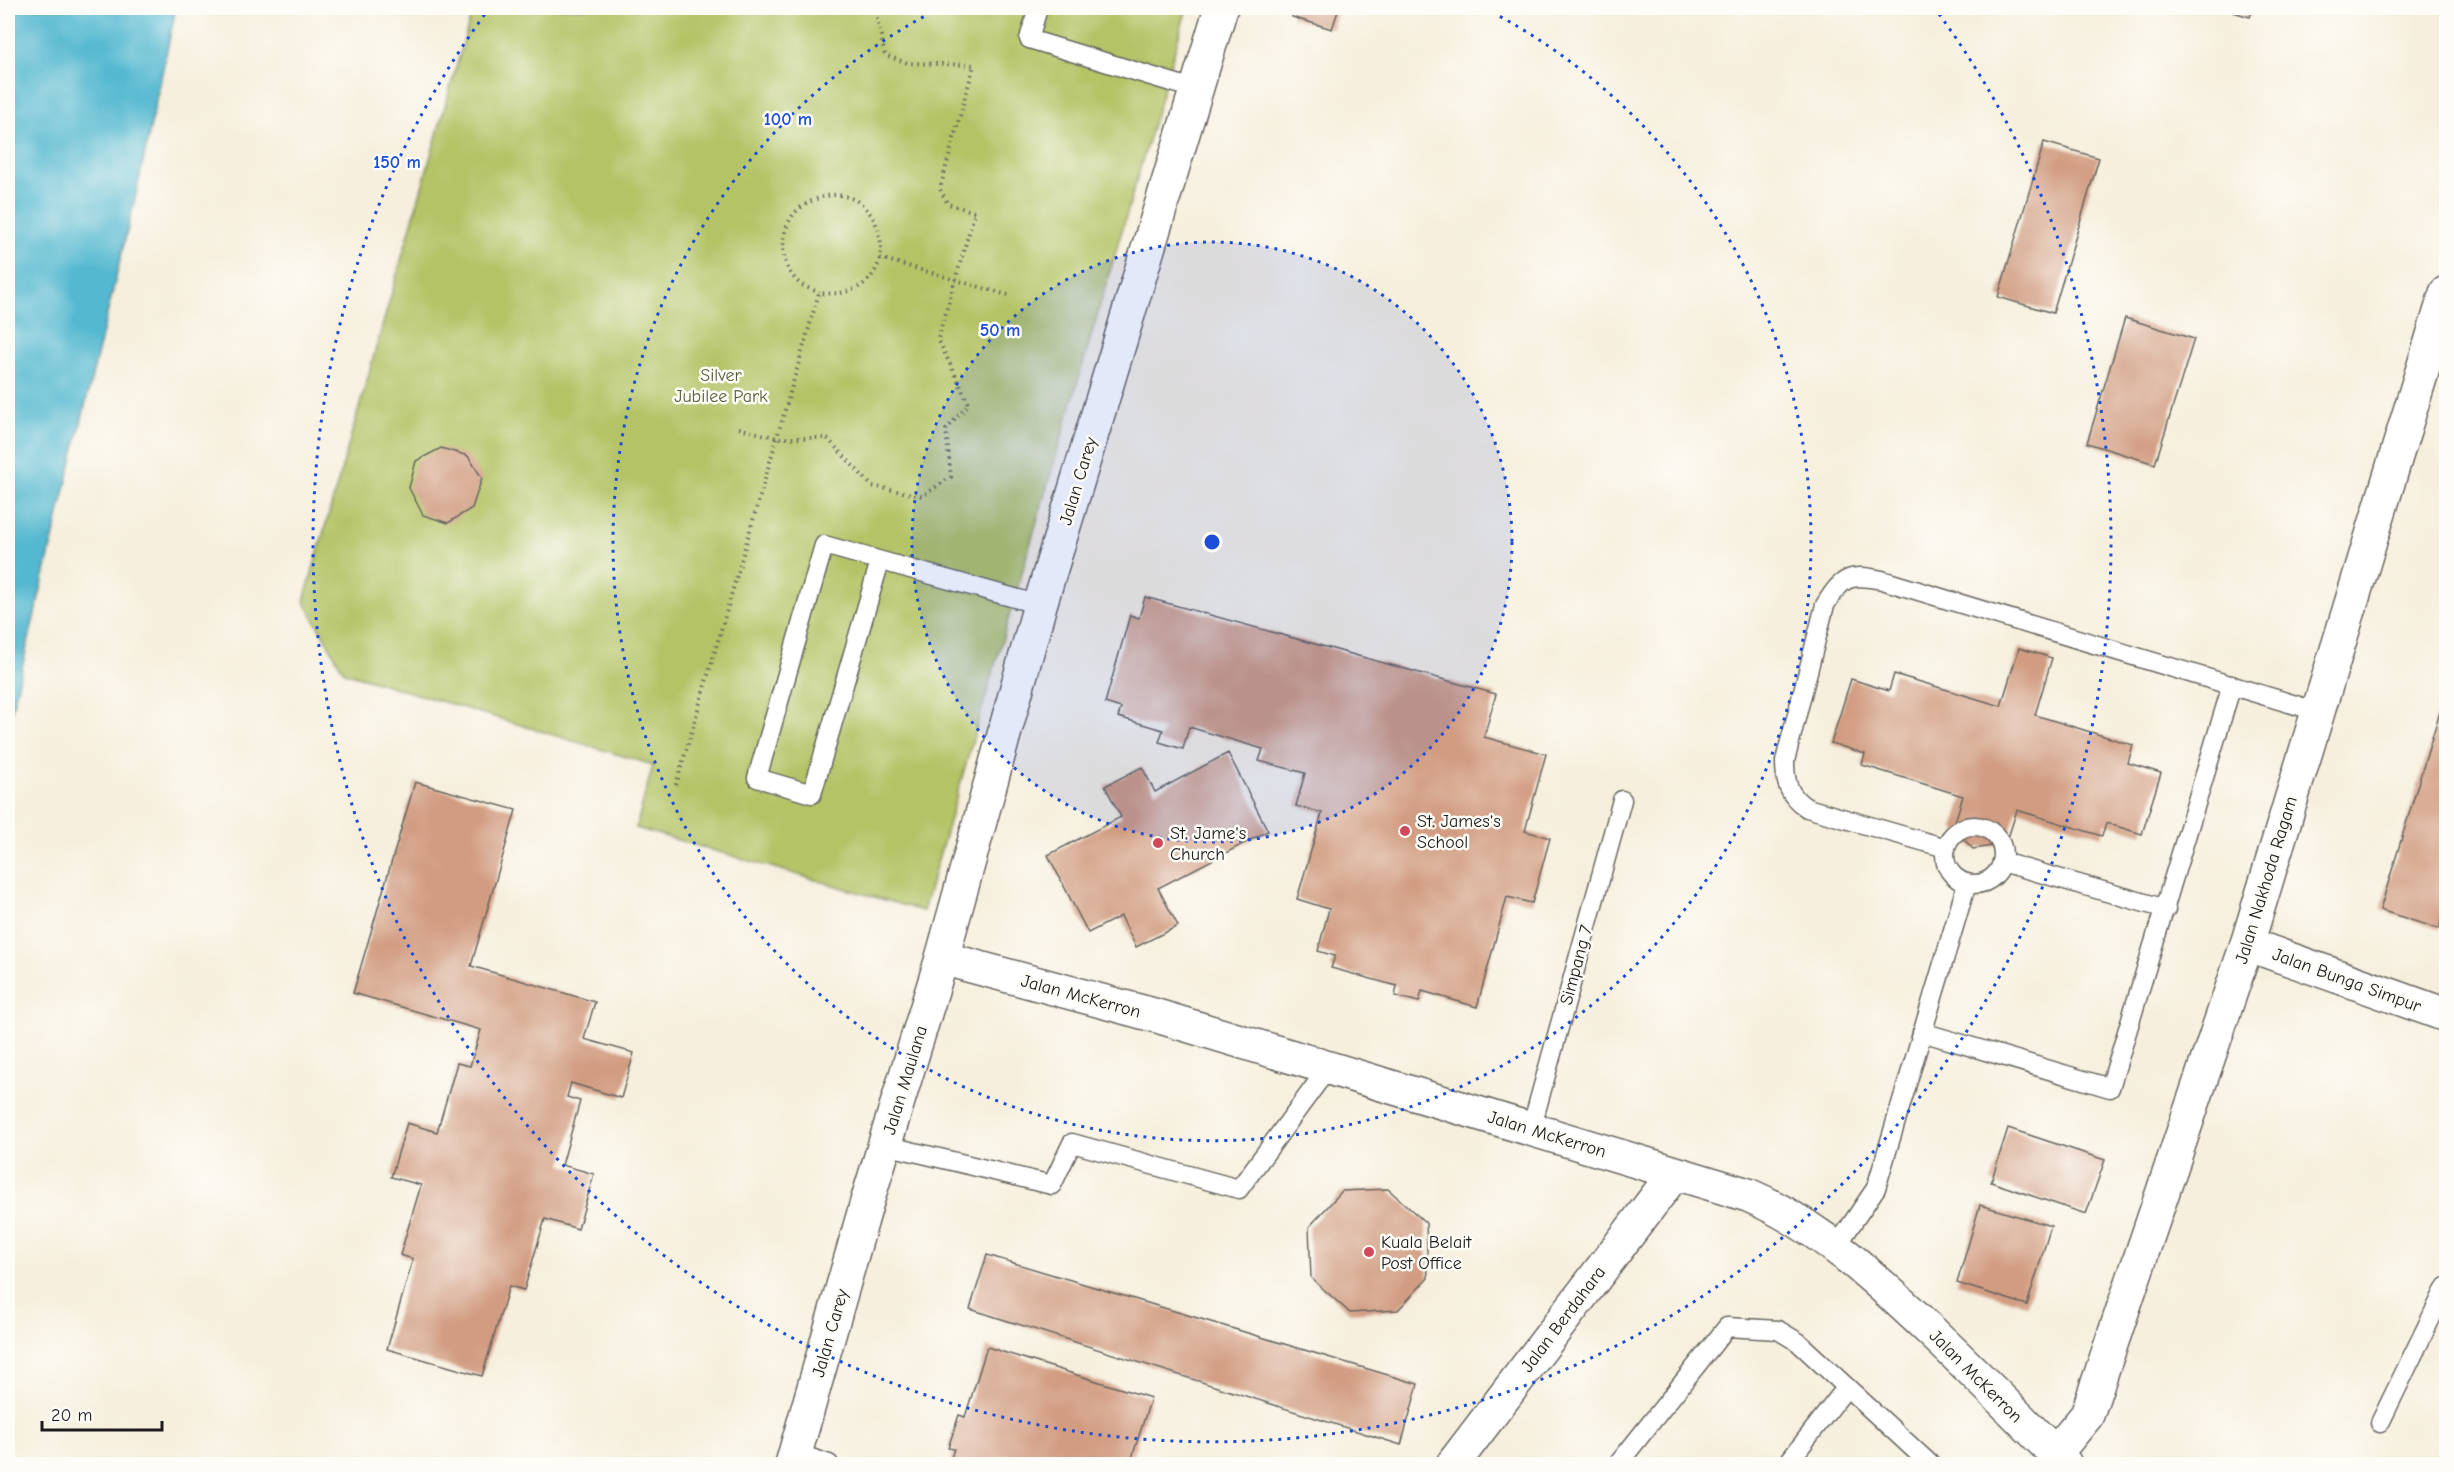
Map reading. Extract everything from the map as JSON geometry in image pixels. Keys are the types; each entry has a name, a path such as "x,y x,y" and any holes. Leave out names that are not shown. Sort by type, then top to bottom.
{"street":[{"name":"Jalan Carey","path":"942,958 1040,605 1221,8"},
{"name":"Jalan Nakhoda Ragam","path":"2060,1459 2087,1415 2247,944 2446,293"},
{"name":"Jalan Bunga Simpur","path":"2247,944 2446,1015"},
{"name":"Jalan McKerron","path":"942,958 1157,1016 1768,1203 1787,1213 1867,1271 2060,1459"},
{"name":"Jalan Maulana","path":"867,1202 942,958"},
{"name":"Jalan Berdahara","path":"1453,1464 1674,1174"},
{"name":"Jalan Carey","path":"794,1459 867,1202"}],"lane":[{"path":"1038,8 1029,39 1197,90"},
{"path":"880,561 812,794 757,778 824,545 1040,605"},
{"path":"1946,848 1807,808 1790,792 1785,778 1785,761 1825,605 1835,588 1848,578 1862,575 1882,580 2319,712"},
{"path":"1922,1032 2110,1088 2232,685"},
{"name":"Simpang 7","path":"1531,1129 1622,800"},
{"path":"1966,827 1986,829 2000,842 2003,852 2002,862 1993,878 1976,884 1967,883 1958,879 1947,866 1946,848 1950,839 1966,827"},
{"path":"2002,862 2166,909"},
{"path":"1836,1247 1876,1188 1967,883"},
{"path":"885,1145 1052,1185 1072,1143 1239,1189 1328,1068"},
{"path":"2380,1422 2446,1287"},
{"path":"1618,1464 1727,1327 1778,1330 1798,1342 1930,1464"},
{"path":"1787,1464 1846,1388"},
{"path":"794,1459 829,1464"}],"path":[{"path":"739,428 777,438 827,438 872,486 922,496 951,477 946,430 969,404 938,339 975,212 948,204 940,189 974,65 907,63 885,55 875,8"},
{"path":"827,195 846,197 863,206 876,220 882,239 880,258 871,276 856,289 838,295 819,293 801,284 789,270 783,251 784,232 794,214 808,202 827,195"},
{"path":"880,258 1011,296"},
{"path":"676,784 819,293"}],"green space":[{"name":"Silver Jubilee Park","path":"473,8 1187,8 923,911 636,828 653,765 344,672 304,601"}],"water":[{"path":"8,8 176,8 137,190 8,726"}],"building":[{"path":"1294,8 1339,8 1332,29 1292,17"},
{"path":"2220,8 2253,8 2250,17"},
{"path":"2044,142 2099,158 2053,313 1998,297"},
{"path":"2125,318 2194,339 2155,464 2087,443"},
{"path":"441,448 468,456 482,478 472,508 448,523 423,515 409,488 416,461"},
{"name":"St. James's School","path":"1145,597 1496,694 1484,737 1546,754 1525,831 1550,838 1532,903 1507,897 1477,1007 1422,991 1419,1002 1395,996 1397,986 1331,968 1335,956 1318,951 1329,909 1297,899 1322,813 1296,806 1305,773 1259,761 1263,749 1189,727 1183,749 1159,742 1163,730 1118,717 1121,708 1105,703 1130,615 1139,618"},
{"path":"2019,648 2052,658 2035,715 2133,745 2128,763 2161,773 2142,834 2106,823 2102,836 2017,810 2006,844 1973,849 1953,828 1963,796 1862,765 1865,754 1831,743 1851,679 1889,691 1894,674 2001,706"},
{"path":"2441,708 2446,710 2446,904 2439,929 2380,910"},
{"name":"St. Jame's Church","path":"1228,753 1268,831 1158,888 1178,926 1136,947 1121,916 1088,933 1048,855 1121,817 1105,786 1142,767 1155,792"},
{"path":"415,782 516,810 471,966 595,1002 584,1039 634,1053 621,1098 571,1083 567,1097 580,1101 562,1165 594,1174 578,1229 545,1219 524,1290 509,1286 482,1376 387,1349 413,1259 400,1255 421,1185 391,1177 407,1123 437,1132 457,1063 470,1066 481,1030 353,993"},
{"path":"2008,1128 2105,1160 2086,1214 1991,1182"},
{"name":"Kuala Belait Post Office","path":"1388,1189 1426,1223 1428,1278 1398,1310 1350,1313 1311,1278 1309,1227 1342,1191"},
{"path":"1980,1205 2051,1226 2027,1305 1957,1283"},
{"path":"987,1255 1418,1384 1401,1445 970,1309"},
{"path":"987,1347 1151,1398 1130,1464 949,1464 954,1449 948,1448 959,1415 965,1417"}],"place":[{"name":"St. James's School","path":"1405,831"},
{"name":"St. Jame's Church","path":"1158,843"},
{"name":"Kuala Belait Post Office","path":"1369,1252"}]}
